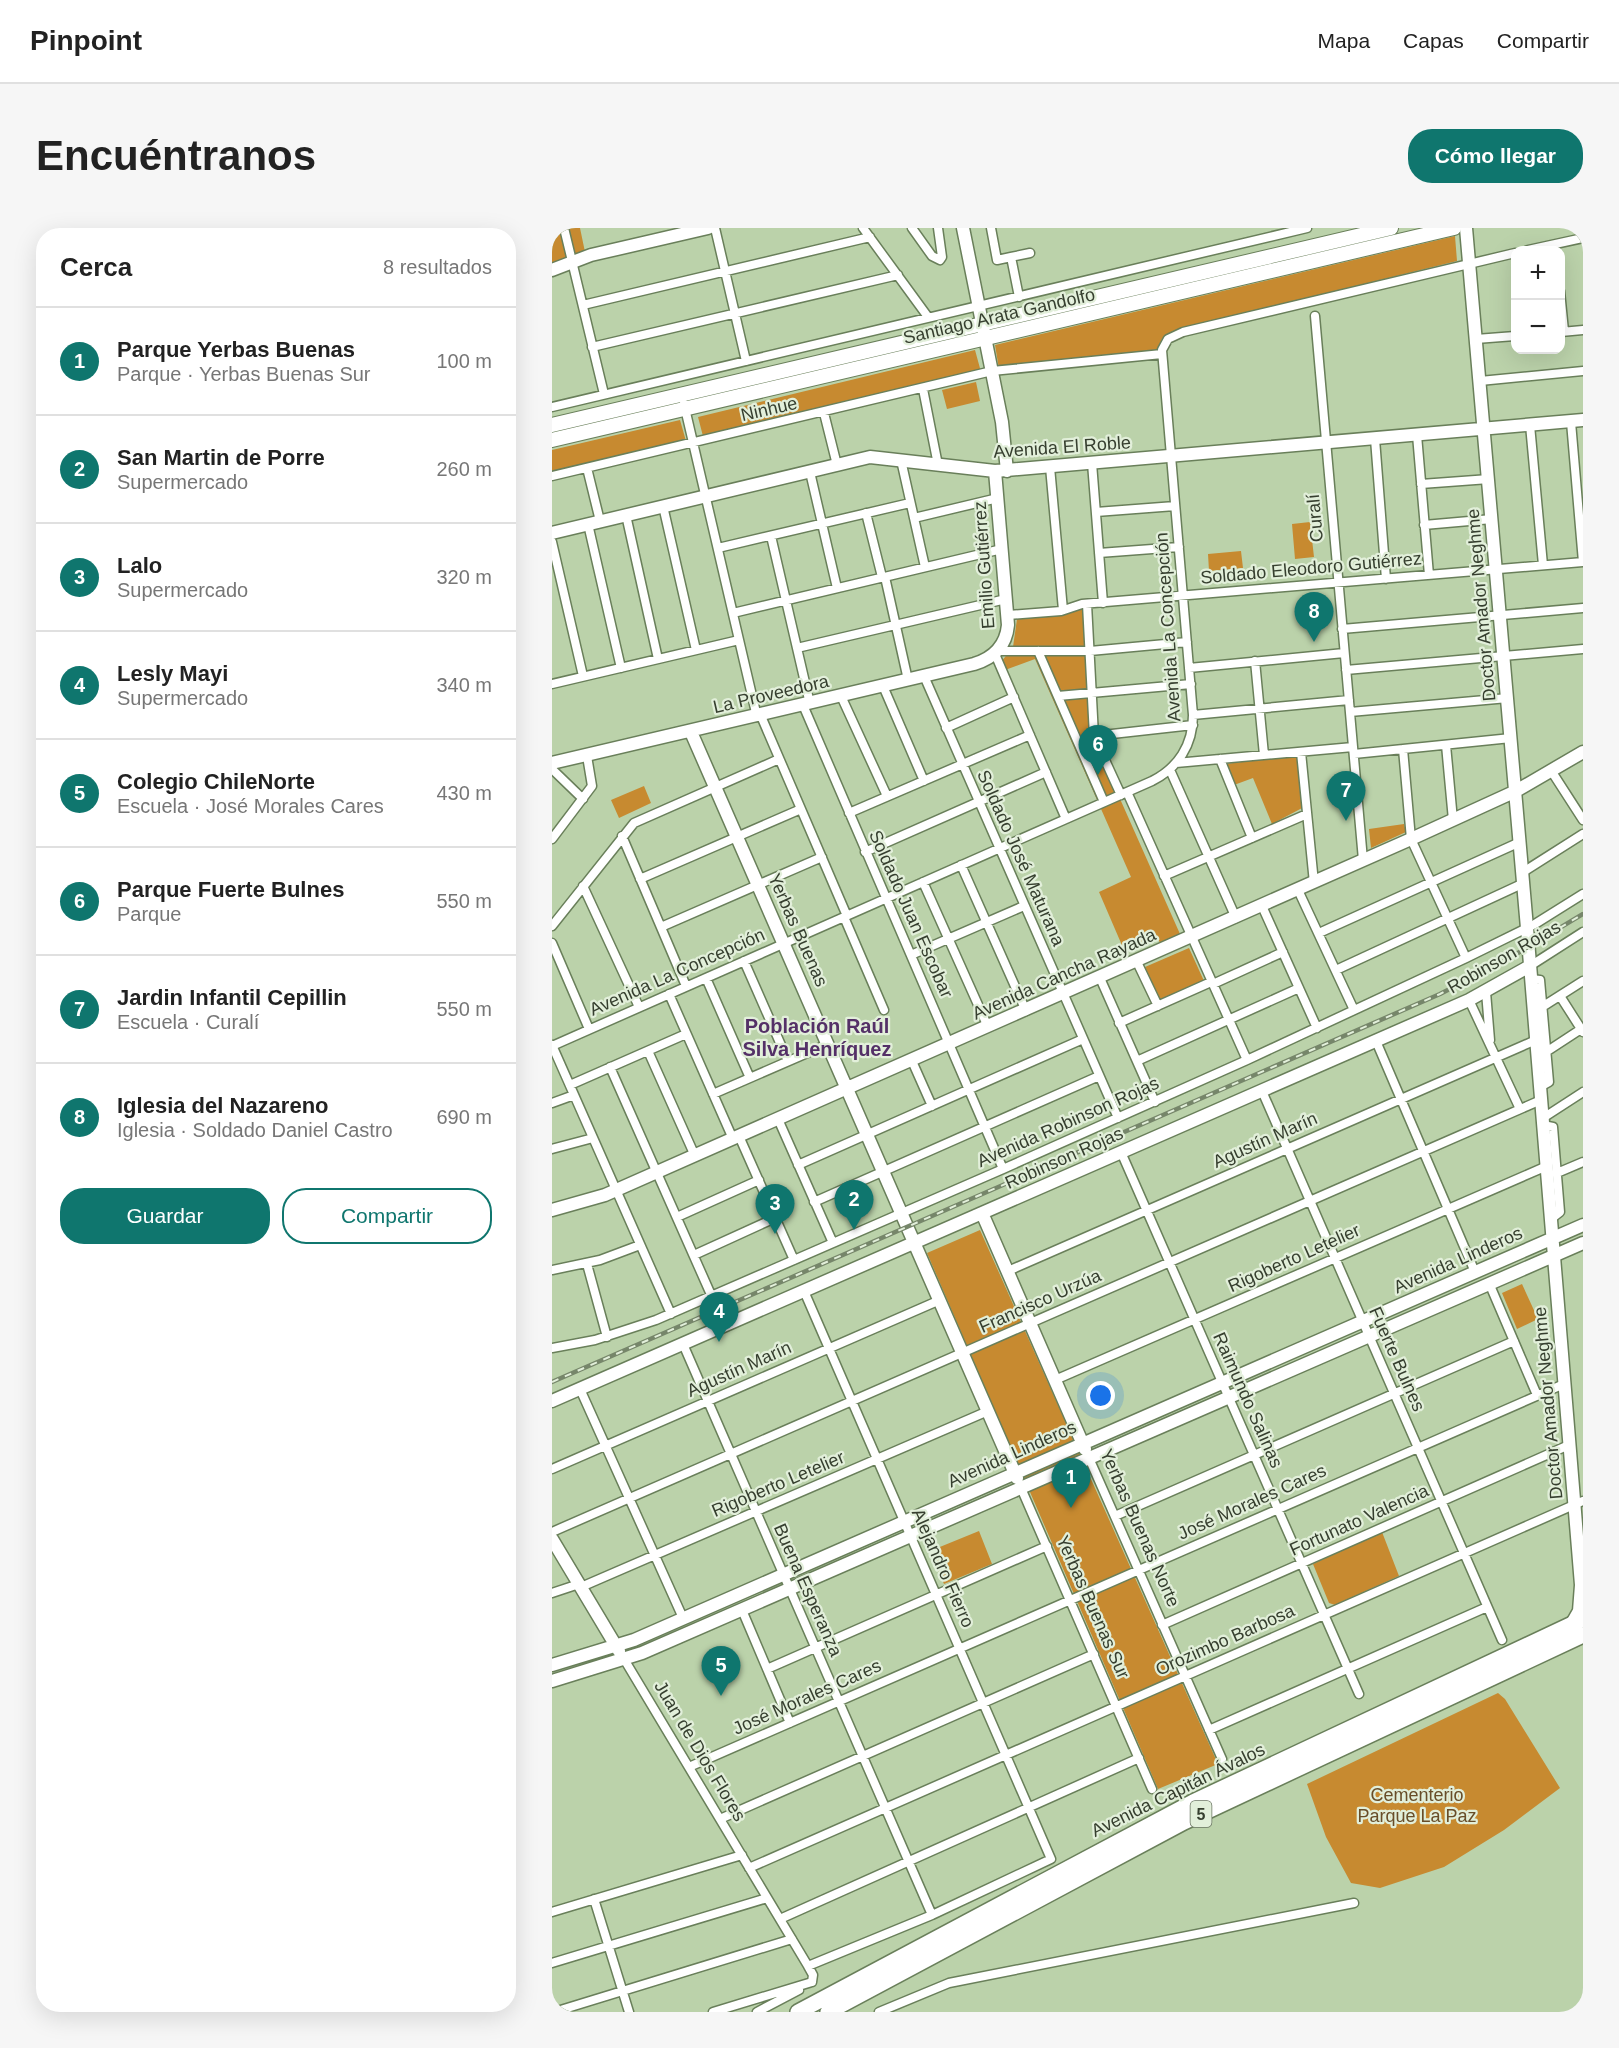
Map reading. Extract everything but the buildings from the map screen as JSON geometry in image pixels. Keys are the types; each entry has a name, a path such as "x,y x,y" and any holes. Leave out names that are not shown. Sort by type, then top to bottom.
{"highway":[{"name":"Avenida Capitán Ávalos","path":"798,2012 1193,1802 1579,1626"},
{"name":"Avenida Capitán Ávalos","path":"828,2012 1184,1822 1579,1626"}],"main road":[{"name":"Santiago Arata Gandolfo","path":"552,440 685,409 1391,228"},
{"name":"Santiago Arata Gandolfo","path":"552,424 682,394 984,332 1454,228"}],"street":[{"path":"564,228 604,394"},
{"path":"552,270 573,264 591,255 708,228"},
{"path":"715,228 746,361"},
{"path":"863,228 928,317"},
{"path":"913,228 932,256 940,260 942,257 939,228"},
{"name":"Emilio Gutiérrez","path":"963,228 992,371 1001,471 998,498 1008,632 997,652"},
{"path":"991,228 997,260 1030,253"},
{"name":"Santiago Arata Gandolfo","path":"552,406 1307,228"},
{"name":"Doctor Amador Neghme","path":"1466,228 1543,1121 1552,1170 1552,1238 1569,1445 1579,1503 1582,1588 1579,1626"},
{"path":"582,305 870,237"},
{"path":"1560,246 1583,238"},
{"path":"1162,354 1165,342 1183,332 1511,254"},
{"path":"1011,257 1019,297"},
{"path":"592,347 898,275"},
{"name":"Curalí","path":"1315,316 1364,860"},
{"path":"1565,332 1583,330"},
{"path":"1476,339 1511,336"},
{"name":"Ninhue","path":"552,476 824,413 992,371 1162,354"},
{"name":"Avenida La Concepción","path":"552,1045 1124,794 1173,767 1186,749 1193,720 1162,354"},
{"path":"1480,381 1583,371"},
{"path":"923,389 938,465"},
{"path":"682,394 759,716 822,857 884,1010"},
{"path":"824,413 837,465"},
{"path":"1577,421 1583,562"},
{"name":"Avenida El Roble","path":"552,533 870,458 1001,471 1577,421"},
{"path":"1530,425 1543,565"},
{"path":"1417,435 1429,575"},
{"path":"1375,438 1386,579"},
{"path":"901,460 925,567"},
{"path":"1092,463 1103,603"},
{"path":"1050,467 1063,610"},
{"path":"587,468 594,523 621,668"},
{"path":"810,472 837,588"},
{"path":"1421,484 1489,479"},
{"path":"914,518 998,498"},
{"path":"718,548 910,503"},
{"path":"663,506 696,650"},
{"path":"1096,512 1175,506"},
{"path":"866,513 908,680"},
{"path":"626,515 658,659"},
{"path":"1424,525 1492,519"},
{"name":"Soldado Juan Escobar","path":"771,536 797,648 807,704 865,852 1003,1169"},
{"path":"552,542 583,676"},
{"path":"1099,554 1179,547"},
{"path":"733,613 1002,549"},
{"name":"Soldado Eleodoro Gutiérrez","path":"1008,615 1063,610 1087,604 1583,562"},
{"path":"797,648 1006,599"},
{"path":"1087,604 1094,736 1164,876 1247,1060"},
{"path":"1342,629 1583,608"},
{"path":"552,684 739,640"},
{"path":"1066,819 997,652 1090,651 1187,642"},
{"path":"1346,670 1583,649"},
{"path":"1038,651 1104,802"},
{"name":"La Proveedora","path":"552,763 908,680 980,662 997,652"},
{"path":"1189,668 1344,653"},
{"path":"1255,662 1264,755"},
{"name":"Soldado José Maturana","path":"924,676 1118,1118"},
{"path":"1058,696 1191,684"},
{"path":"883,686 924,781"},
{"path":"842,696 887,796"},
{"path":"946,728 1014,697"},
{"path":"1350,712 1508,698"},
{"path":"1094,736 1259,709 1349,700"},
{"name":"Yerbas Buenas","path":"691,732 915,1242"},
{"path":"849,813 1030,735"},
{"path":"1236,918 1173,767 1264,755 1403,749 1511,738"},
{"path":"1446,745 1453,820"},
{"path":"1403,749 1412,839 1466,958"},
{"path":"1301,752 1314,883"},
{"name":"Avenida Cancha Rayada","path":"552,1210 582,1203 616,1190 1192,938 1516,791 1583,752"},
{"path":"554,833 583,800 592,786 587,756"},
{"path":"552,926 623,834 634,824 779,759"},
{"path":"1220,759 1252,838"},
{"path":"552,769 583,800"},
{"path":"865,852 1046,772"},
{"path":"1552,772 1583,820"},
{"path":"640,879 801,808"},
{"path":"1164,876 1307,814"},
{"path":"623,834 686,986"},
{"path":"1336,970 1448,918 1523,878 1583,834"},
{"path":"1318,933 1520,842"},
{"path":"661,927 822,857"},
{"path":"962,865 1026,1011"},
{"path":"923,882 988,1027"},
{"path":"583,886 639,1007"},
{"path":"1298,890 1354,1010"},
{"name":"Avenida Robinson Rojas","path":"552,1348 607,1337 671,1314 1003,1169 1155,1102 1466,958 1527,928 1583,894"},
{"path":"911,955 1024,906"},
{"path":"1262,906 1317,1028"},
{"name":"Robinson Rojas","path":"552,1401 1469,1000 1530,966 1583,932"},
{"path":"552,943 589,1029"},
{"path":"1119,1023 1283,952"},
{"path":"744,961 788,1061"},
{"path":"1137,962 1158,1006"},
{"path":"706,978 750,1078"},
{"path":"1100,978 1155,1102"},
{"name":"Doctor Amador Neghme","path":"1532,979 1540,980 1549,1082 1541,1094"},
{"path":"1542,1007 1583,981"},
{"path":"1137,1061 1299,988"},
{"path":"1486,992 1491,1046"},
{"path":"669,994 713,1094 759,1180 794,1260"},
{"path":"1546,1052 1582,1031 1560,996"},
{"path":"1469,1000 1520,1109"},
{"path":"570,1085 686,1034"},
{"path":"798,1165 1083,1039"},
{"name":"Agustín Marín","path":"1008,1271 1536,1040"},
{"path":"1376,1041 1475,1272"},
{"path":"713,1094 828,1044"},
{"path":"552,1045 671,1314"},
{"path":"648,1051 694,1156"},
{"path":"912,1061 932,1106"},
{"path":"610,1067 712,1297"},
{"path":"814,1202 1099,1076"},
{"name":"Fuerte Bulnes","path":"1262,1091 1502,1640"},
{"path":"1543,1121 1583,1092"},
{"name":"Francisco Urzúa","path":"552,1532 1423,1152 1520,1109 1541,1094"},
{"path":"552,1103 574,1095"},
{"path":"778,1119 832,1243"},
{"path":"552,1149 593,1138"},
{"name":"Raimundo Salinas","path":"1121,1152 1359,1694"},
{"name":"Rigoberto Letelier","path":"1055,1380 1448,1209 1552,1170 1583,1162"},
{"path":"677,1217 759,1180"},
{"name":"Yerbas Buenas Norte","path":"982,1213 1222,1759"},
{"path":"694,1256 775,1218"},
{"name":"Avenida Linderos","path":"552,1665 616,1646 683,1618 1583,1225"},
{"name":"Yerbas Buenas Sur","path":"915,1242 1152,1788"},
{"name":"Avenida Linderos","path":"552,1682 624,1659 741,1610 1583,1243"},
{"path":"552,1270 587,1264 640,1245"},
{"path":"587,1264 607,1337"},
{"path":"1490,1284 1537,1395"},
{"name":"Alejandro Fierro","path":"804,1291 1051,1859 932,1915"},
{"name":"Agustín Marín","path":"552,1469 940,1300"},
{"path":"1115,1516 1514,1341"},
{"name":"Buena Esperanza","path":"683,1344 932,1915"},
{"name":"José Morales Cares","path":"689,1767 1564,1384"},
{"path":"580,1389 683,1618"},
{"name":"Rigoberto Letelier","path":"552,1593 580,1586 988,1411"},
{"name":"Fortunato Valencia","path":"1162,1625 1569,1445"},
{"name":"Orozimbo Barbosa","path":"749,1868 1579,1503"},
{"name":"Juan de Dios Flores","path":"552,1539 808,1966 813,1976 812,1982"},
{"path":"767,1670 1047,1546"},
{"path":"1209,1730 1487,1607"},
{"path":"741,1610 790,1723"},
{"path":"720,1818 1094,1654"},
{"path":"780,1919 1139,1758"},
{"path":"552,1912 741,1855"},
{"path":"552,1963 767,1898"},
{"path":"594,1899 628,2012"},
{"path":"879,2012 949,1983 1354,1903"},
{"path":"808,1966 932,1915"},
{"path":"554,2012 792,1939"},
{"path":"713,2012 812,1982"},
{"path":"757,2012 812,1982"}],"green space":[{"path":"552,228 561,228 567,257 565,261 552,264"},
{"path":"567,228 580,228 585,252 576,257 573,255"},
{"path":"1455,236 1457,261 1178,330 1162,339 1156,351 999,369 995,345"},
{"path":"975,350 981,372 704,440 698,417"},
{"path":"976,382 980,401 947,409 942,390"},
{"path":"680,420 686,441 552,471 552,450"},
{"path":"1310,522 1314,557 1295,559 1292,524"},
{"path":"1241,551 1243,568 1209,571 1208,554"},
{"path":"1081,608 1084,613 1093,738 1180,934 1160,943 1156,935 1124,950 1099,892 1131,877 1035,659 1005,670 1001,662 1013,647 1017,619 1063,615"},
{"path":"1299,755 1304,807 1272,824 1253,778 1234,785 1225,764"},
{"path":"644,786 651,803 619,818 611,800"},
{"path":"1404,824 1406,832 1371,848 1369,829"},
{"path":"1189,948 1204,981 1160,1001 1145,967"},
{"path":"980,1230 1218,1764 1158,1789 927,1253"},
{"path":"1522,1284 1538,1319 1517,1329 1502,1293"},
{"path":"979,1531 992,1564 944,1584 930,1551"},
{"path":"1382,1532 1399,1576 1335,1605 1329,1603 1313,1564"},
{"name":"Cementerio Parque La Paz","path":"1498,1693 1505,1699 1560,1788 1504,1830 1444,1867 1380,1888 1351,1883 1326,1837 1307,1784"}],"railway":[{"path":"552,1382 1440,994 1508,959 1583,914"}],"place":[{"name":"Iglesia del Nazareno","path":"1314,642"},
{"name":"Parque Fuerte Bulnes","path":"1098,775"},
{"name":"Jardin Infantil Cepillin","path":"1346,821"},
{"name":"San Martin de Porre","path":"854,1230"},
{"name":"Lalo","path":"775,1234"},
{"name":"Lesly Mayi","path":"719,1342"},
{"name":"Parque Yerbas Buenas","path":"1071,1508"},
{"name":"Colegio ChileNorte","path":"721,1696"}],"district":[{"name":"Población Raúl Silva Henríquez","path":"817,1038"}]}
